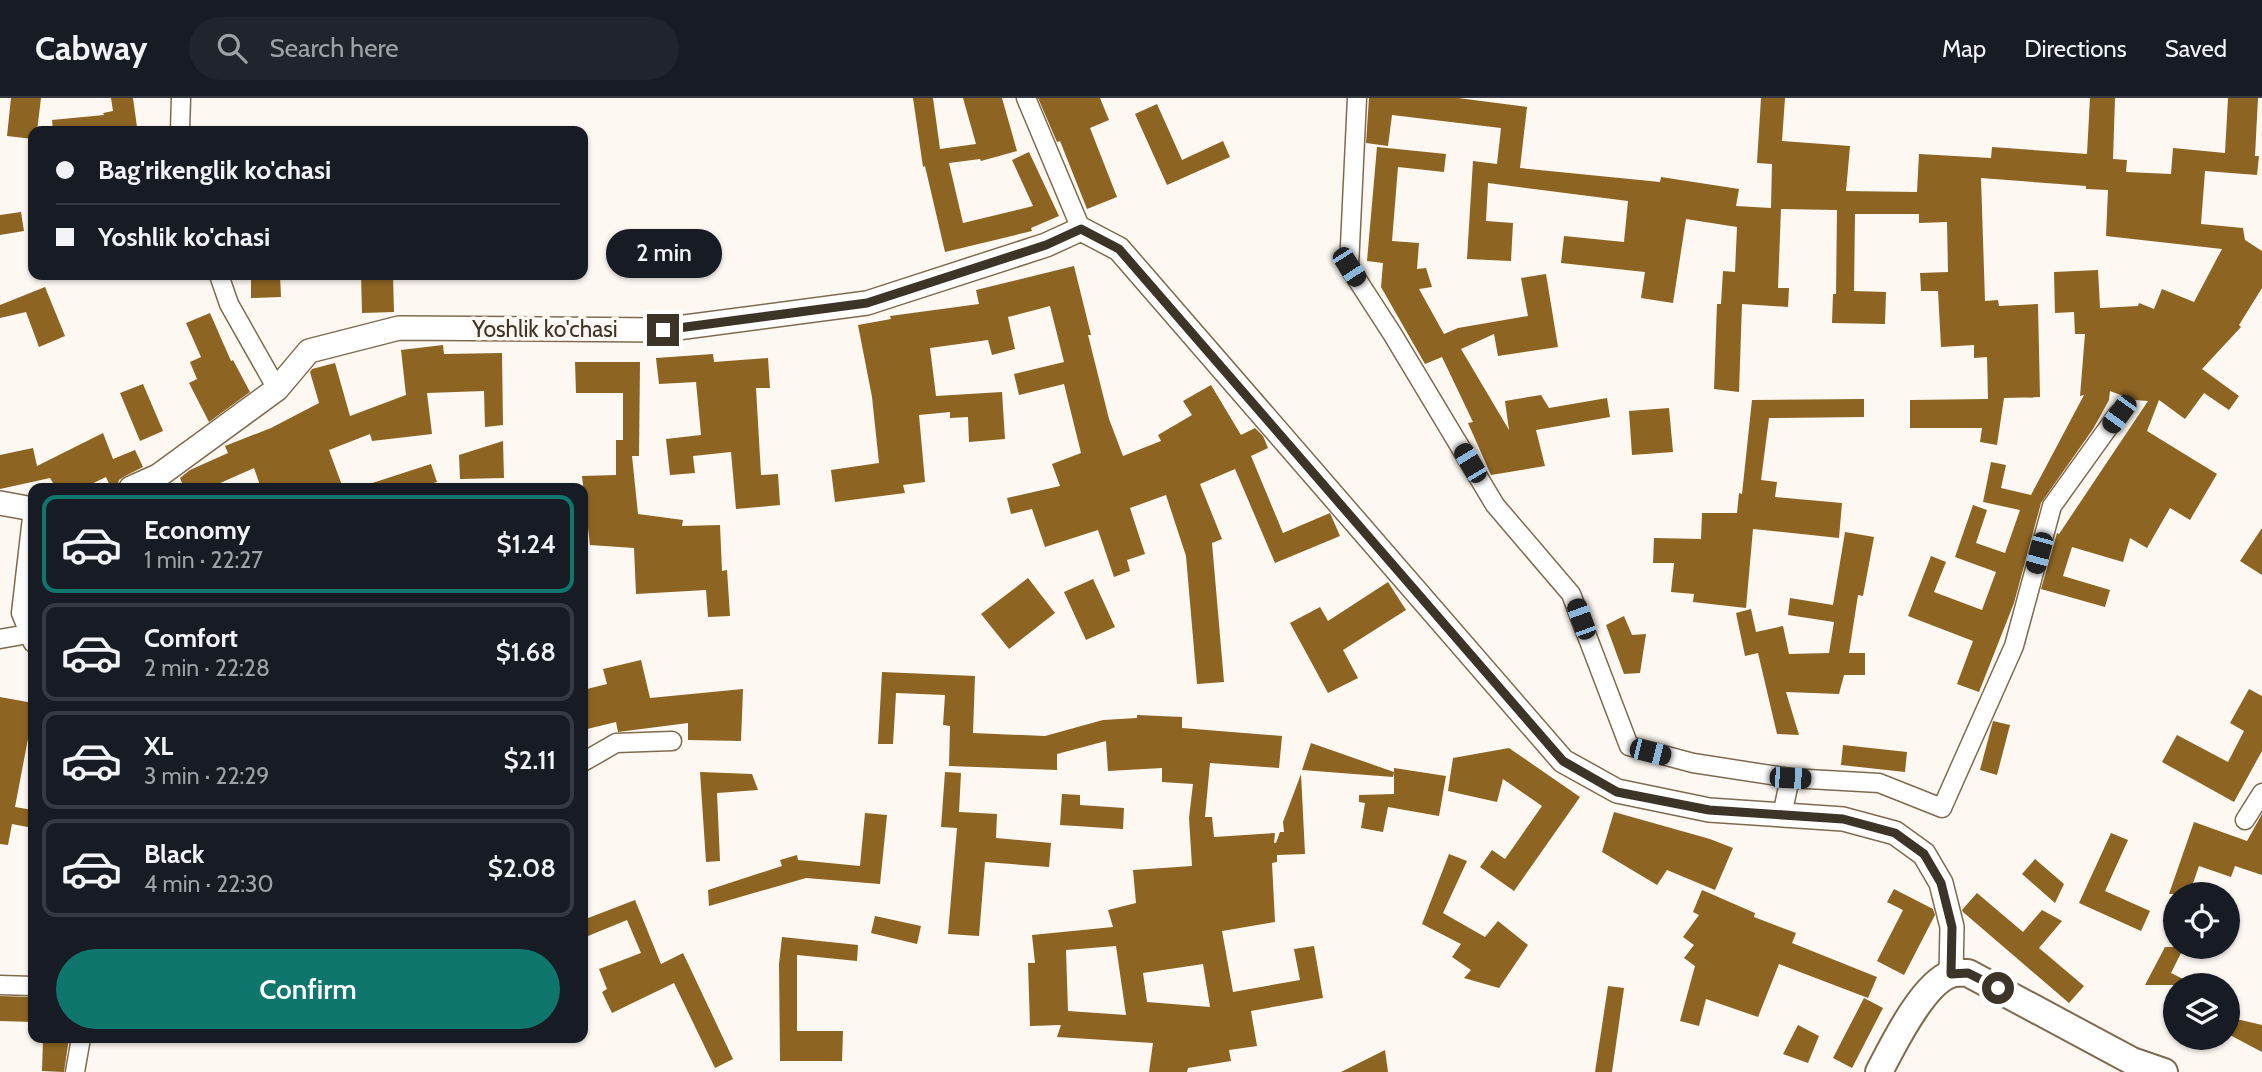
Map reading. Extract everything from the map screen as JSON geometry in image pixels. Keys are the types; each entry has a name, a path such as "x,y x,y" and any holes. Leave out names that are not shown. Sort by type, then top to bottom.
{"main road":[{"path":"1879,1072 1898,1036 1933,987 1951,974 1968,973 2132,1061 2164,1072"}],"street":[{"path":"180,126 181,98"},
{"path":"1026,98 1081,229 1119,249 1563,761 1617,792 1709,810 1843,819 1895,833 1924,854 1941,883 1952,927 1951,974"},
{"path":"1357,98 1349,267 1495,505 1572,594 1629,746 1693,763 1790,778 1879,783 1942,808 2014,646 2052,506 2119,414"},
{"name":"Yoshlik ko'chasi","path":"142,483 158,476 277,390 309,351 399,328 663,330 867,303 1046,245 1081,229"},
{"path":"221,280 229,304 277,390"},
{"path":"0,503 28,508"},
{"path":"28,552 21,613 28,631"},
{"path":"0,639 28,639"},
{"path":"588,759 616,743 672,741"},
{"path":"1782,815 1790,778"},
{"path":"2245,820 2262,793"},
{"path":"0,985 28,986"},
{"path":"75,1072 79,1043"}],"building":[{"path":"11,98 41,98 38,126 28,126 28,138 7,136"},
{"path":"111,98 133,98 137,126 53,126 52,120 104,115 103,113 113,111"},
{"path":"913,98 933,98 940,149 976,144 963,98 1002,98 1017,151 981,161 949,163 963,223 1033,206 1012,160 1029,152 1059,216 1031,228 1032,231 945,252 925,166 923,167"},
{"path":"1038,98 1100,98 1109,120 1090,128 1117,197 1087,209 1060,141 1057,142"},
{"path":"1369,98 1458,98 1527,107 1520,168 1660,182 1661,177 1739,189 1736,206 1771,208 1772,164 1757,163 1761,98 1785,98 1782,141 1850,146 1846,191 1917,192 1919,154 1991,158 1992,147 2087,154 2090,98 2115,98 2113,159 2127,160 2126,172 2171,174 2173,148 2225,153 2228,98 2258,98 2255,156 2259,156 2257,175 2205,171 2201,224 2243,228 2245,240 2262,251 2262,288 2239,325 2241,327 2202,369 2239,396 2229,410 2204,393 2185,419 2159,400 2147,431 2217,474 2190,520 2170,508 2147,548 2130,538 2123,562 2072,547 2063,576 2110,590 2105,607 2041,589 2057,533 2059,534 2148,401 2134,400 2110,391 2109,400 2093,429 2041,503 2014,603 1979,692 1957,684 1973,641 1908,616 1931,556 1946,562 1934,592 1982,610 1996,572 1955,557 1973,505 1987,510 1976,543 2005,553 2020,510 1983,502 1991,462 2006,465 2001,488 2031,495 2084,395 2080,396 2085,334 2075,334 2074,312 2055,313 2054,272 2098,270 2100,308 2138,306 2139,303 2154,309 2162,289 2194,302 2222,249 2106,236 2108,190 1981,178 1985,301 1998,300 1999,306 2038,304 2040,397 2004,398 1997,445 1980,442 1982,428 1910,428 1910,400 1988,399 1987,357 1974,358 1974,345 1941,347 1938,291 1921,291 1920,273 1948,272 1947,222 1919,223 1919,214 1855,214 1854,291 1886,292 1885,324 1832,323 1833,294 1836,294 1837,210 1781,209 1778,288 1789,288 1788,307 1742,304 1739,392 1714,389 1717,304 1721,304 1723,271 1735,272 1737,227 1686,219 1673,303 1641,298 1645,272 1561,263 1564,236 1624,242 1628,201 1488,183 1486,221 1513,223 1511,261 1467,259 1473,161 1497,164 1501,128 1392,115 1388,146 1366,143"},
{"path":"1157,104 1182,160 1223,141 1230,157 1167,185 1135,114"},
{"path":"1377,147 1446,154 1444,172 1398,167 1392,241 1419,243 1417,269 1426,268 1432,287 1419,289 1444,334 1458,328 1528,316 1521,278 1546,274 1558,347 1498,356 1494,334 1461,349 1509,430 1505,401 1541,395 1549,408 1607,398 1610,417 1536,430 1545,466 1491,475 1468,423 1473,422 1442,357 1425,364 1381,287 1383,263 1367,261"},
{"path":"21,212 24,231 0,235 0,215"},
{"path":"1074,266 1109,419 1123,456 1161,441 1158,435 1192,415 1183,401 1211,385 1241,435 1255,428 1263,436 1268,448 1251,456 1283,533 1330,513 1340,536 1275,563 1235,469 1200,484 1222,539 1212,543 1224,682 1197,684 1186,556 1166,495 1130,508 1145,554 1127,560 1130,571 1114,577 1098,530 1045,547 1032,509 1011,514 1007,498 1060,486 1052,464 1081,453 1064,384 1019,395 1014,374 1064,362 1050,306 1008,317 1015,349 992,355 988,340 930,348 936,396 1002,392 1005,439 969,442 968,417 950,418 950,412 919,415 925,482 903,485 905,493 835,502 831,470 879,463 872,397 858,325 891,319 890,316 979,304 976,290"},
{"path":"251,280 280,280 281,297 251,298"},
{"path":"361,280 393,280 394,312 362,313"},
{"path":"45,287 65,336 39,347 26,312 0,318 0,305"},
{"path":"210,313 231,361 233,360 250,392 209,422 189,383 197,379 190,362 201,357 186,323"},
{"path":"443,345 444,354 502,353 503,425 485,427 484,391 427,393 432,434 372,441 370,434 329,450 341,483 259,483 254,468 220,483 182,483 180,478 190,470 228,453 225,446 271,428 319,403 310,372 312,369 335,363 350,416 406,395 401,350"},
{"path":"713,354 714,362 768,358 770,388 756,388 761,475 778,474 780,505 736,509 731,452 693,456 695,473 670,475 666,439 701,435 696,382 659,384 656,358"},
{"path":"575,362 640,362 639,456 632,456 638,514 683,520 682,526 720,525 722,571 727,570 730,616 708,617 706,590 636,594 634,548 590,545 588,483 583,483 582,476 616,475 616,440 623,440 623,393 576,393"},
{"path":"143,384 163,431 140,441 120,393"},
{"path":"1864,399 1864,417 1769,418 1761,480 1777,482 1775,497 1842,503 1839,538 1753,529 1746,608 1693,602 1694,594 1671,592 1674,563 1653,563 1654,538 1701,539 1702,513 1737,513 1739,493 1742,494 1752,400"},
{"path":"1669,408 1673,452 1632,455 1629,411"},
{"path":"103,433 113,459 135,450 143,467 125,476 118,483 109,483 106,477 93,483 53,483 50,478 0,489 0,455 33,448 37,466"},
{"path":"503,441 504,478 460,479 459,455"},
{"path":"431,464 437,482 434,483 372,483"},
{"path":"2262,528 2262,575 2240,561"},
{"path":"1845,532 1874,537 1863,596 1858,595 1849,653 1865,653 1865,675 1844,675 1839,694 1786,692 1799,735 1777,734 1758,653 1745,656 1736,613 1751,609 1756,632 1783,626 1789,654 1829,653 1834,622 1788,615 1790,598 1833,605"},
{"path":"1028,578 1055,613 1009,649 981,614"},
{"path":"1093,579 1115,627 1086,640 1064,592"},
{"path":"1388,582 1406,610 1343,650 1358,678 1328,693 1290,623 1320,607 1328,621"},
{"path":"1624,616 1632,635 1646,634 1640,673 1624,674 1606,625"},
{"path":"641,660 650,698 743,689 741,741 688,740 688,723 618,732 616,722 588,729 588,689 607,684 603,669"},
{"path":"882,672 975,676 973,733 1045,736 1103,720 1137,718 1137,715 1182,717 1182,728 1282,736 1279,768 1210,763 1205,817 1212,817 1214,837 1275,833 1276,843 1280,832 1284,832 1283,822 1301,774 1305,854 1277,855 1277,862 1272,863 1275,922 1222,931 1233,992 1300,980 1294,949 1314,946 1323,998 1251,1011 1257,1046 1229,1050 1231,1061 1188,1068 1187,1072 1149,1072 1153,1043 1057,1037 1061,1025 1030,1026 1028,963 1035,963 1032,935 1113,927 1108,910 1136,903 1133,870 1192,866 1189,818 1193,784 1162,782 1162,768 1108,771 1106,741 1057,754 1057,770 949,766 950,726 943,725 945,695 896,693 893,744 878,744","holes":["1116,946 1126,1015 1068,1011 1066,950","1203,964 1210,1007 1147,1002 1143,973"]},
{"path":"2249,689 2262,696 2262,751 2234,802 2162,762 2177,735 2228,762 2244,731 2230,723"},
{"path":"0,697 28,702 28,739 15,807 28,809 28,827 12,824 8,845 0,844"},
{"path":"1993,721 2010,725 1997,775 1980,770"},
{"path":"1311,743 1394,772 1393,777 1302,770"},
{"path":"1843,745 1907,752 1905,772 1841,765"},
{"path":"1509,748 1580,797 1514,891 1480,867 1492,850 1505,859 1542,806 1503,779 1497,802 1448,791 1453,758"},
{"path":"1394,768 1446,776 1439,816 1388,807 1383,832 1361,828 1365,803 1359,802 1359,795 1394,794"},
{"path":"700,772 752,774 758,790 717,793 720,861 706,862"},
{"path":"945,772 961,773 959,812 997,814 996,838 1051,843 1049,867 985,862 979,936 948,934 957,828 941,827"},
{"path":"1062,794 1080,795 1080,805 1124,808 1123,829 1060,825"},
{"path":"1614,812 1733,848 1715,890 1667,870 1657,885 1602,852"},
{"path":"865,813 887,815 880,884 806,878 709,906 708,890 782,866 780,860 797,855 798,860 860,866"},
{"path":"2262,814 2262,875 2235,866 2231,877 2199,866 2193,882 2173,882 2194,822 2247,841"},
{"path":"2111,833 2128,840 2105,891 2150,911 2141,931 2079,903"},
{"path":"1449,854 1467,861 1443,913 1485,937 1498,921 1528,945 1499,988 1464,978 1471,970 1452,957 1461,944 1422,924"},
{"path":"2035,859 2064,884 2055,903 2022,874"},
{"path":"1894,889 1933,909 1935,915 1904,975 1877,961 1903,910 1887,902"},
{"path":"1702,890 1755,913 1754,917 1796,933 1792,943 1877,977 1868,998 1779,964 1758,1017 1706,999 1699,1026 1680,1021 1695,966 1684,958 1694,945 1683,937 1699,915 1693,912"},
{"path":"1977,893 2023,932 2042,910 2062,921 2039,948 2084,986 2069,1003 1963,912"},
{"path":"635,900 661,964 683,953 733,1059 715,1068 674,983 612,1013 602,992 607,989 599,969 641,953 627,920 588,936 588,918"},
{"path":"875,916 921,926 917,944 871,933"},
{"path":"782,937 858,945 857,961 797,955 797,1031 843,1031 842,1061 780,1061 779,964"},
{"path":"2163,951 2163,959 2178,959 2171,973 2163,973 2163,985 2145,985"},
{"path":"1608,986 1624,988 1612,1072 1595,1072"},
{"path":"0,996 28,997 28,1022 0,1021"},
{"path":"1864,998 1883,1008 1852,1068 1833,1058"},
{"path":"2240,1020 2262,1025 2262,1052 2240,1040"},
{"path":"1798,1025 1819,1036 1808,1063 1783,1054"},
{"path":"43,1043 68,1043 64,1072 42,1071"},
{"path":"1385,1050 1388,1072 1341,1072"}],"route":[{"path":"663,330 867,303 1046,245 1081,229 1119,249 1563,761 1617,792 1709,810 1843,819 1895,833 1924,854 1941,883 1952,927 1951,974 1968,973 1998,988"}]}
